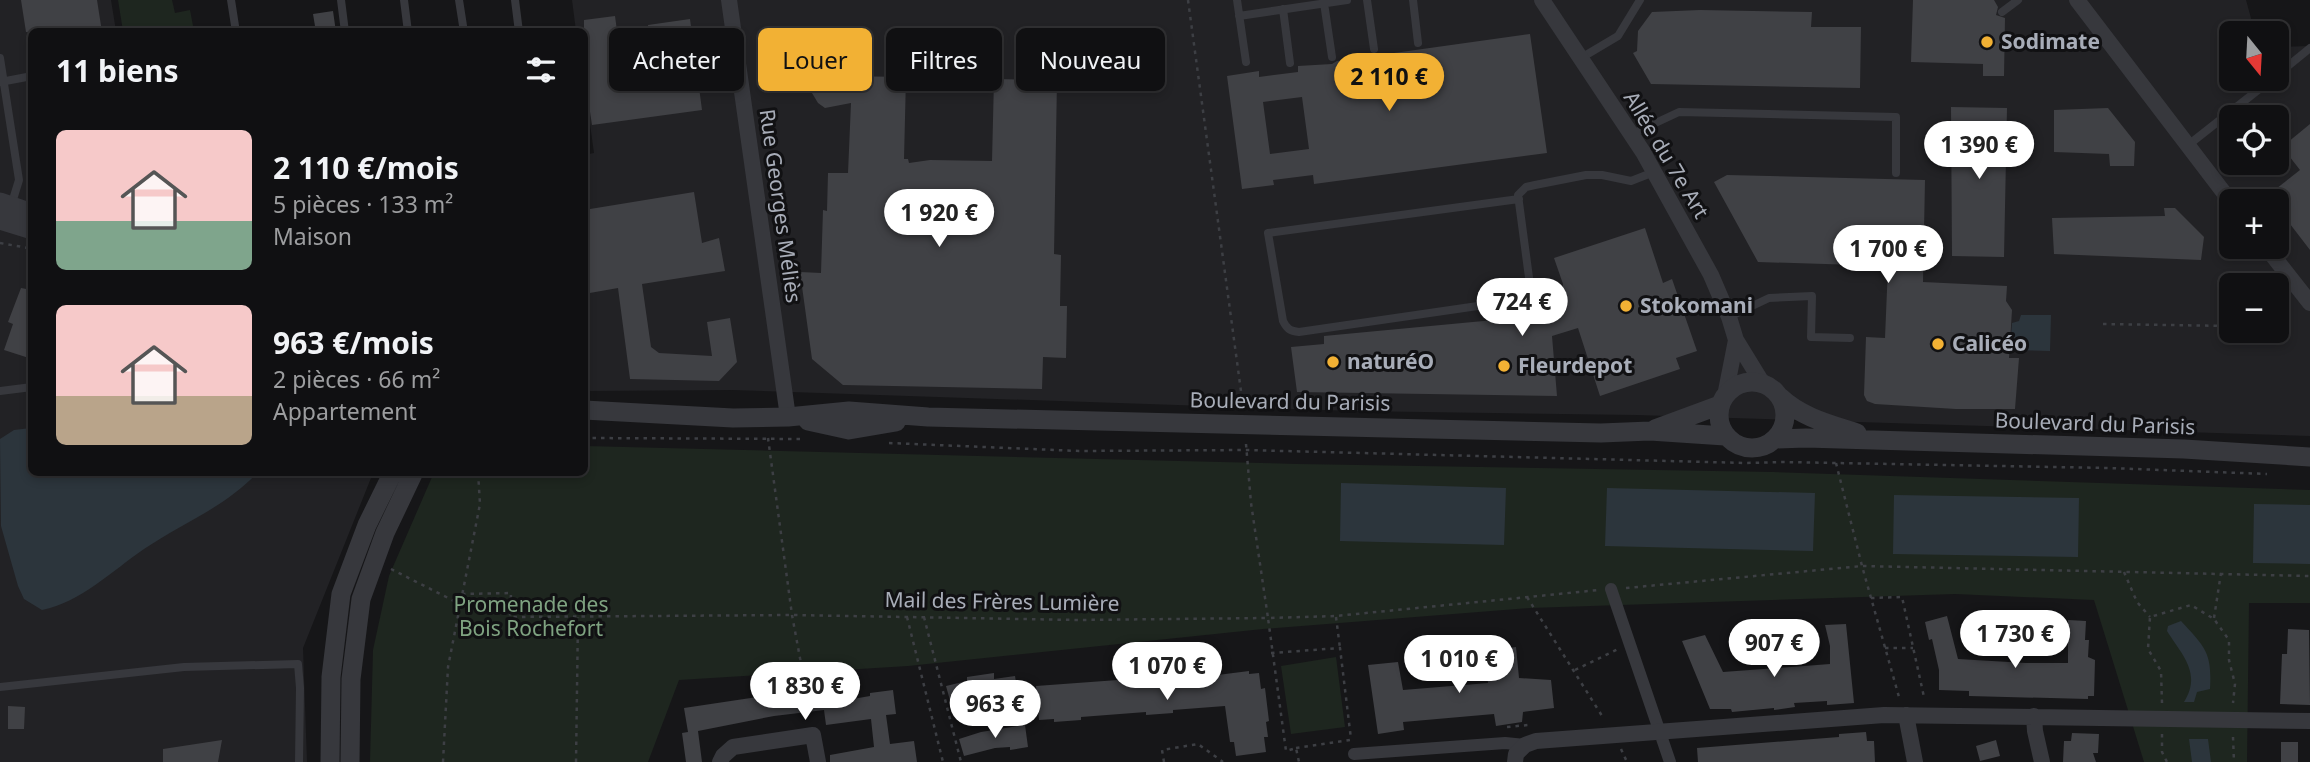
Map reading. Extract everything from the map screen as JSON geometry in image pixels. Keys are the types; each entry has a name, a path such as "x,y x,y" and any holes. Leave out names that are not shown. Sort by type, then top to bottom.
{"street":[{"name":"Rue Georges Méliès","path":"729,0 788,417"},
{"name":"Allée du 7e Art","path":"1542,0 1632,134 1654,172 1711,275 1736,340 1763,384"},
{"path":"2077,0 2221,189"},
{"path":"3,215 28,213"},
{"path":"3,215 28,228"},
{"path":"2275,259 2310,303"},
{"name":"Allée du 7e Art","path":"1722,400 1736,340"},
{"path":"1742,384 1763,384 1780,397 1785,408 1785,419 1776,439 1755,449 1734,444 1725,436 1720,426 1722,400 1732,388 1742,384"},
{"name":"Boulevard du Parisis","path":"1780,397 1792,409 1877,440"},
{"name":"Boulevard du Parisis","path":"1650,431 1722,400"},
{"name":"Boulevard du Parisis","path":"588,410 658,416"},
{"name":"Boulevard du Parisis","path":"588,419 658,416 788,417 849,411 928,417 1601,433 1650,431 1725,436"},
{"name":"Boulevard du Parisis","path":"1776,439 2184,449 2310,457"},
{"path":"331,762 331,677 341,594 367,525 391,476"},
{"path":"350,762 351,679 361,599 385,533 412,476"},
{"path":"1611,589 1670,762"},
{"path":"1515,762 1516,754 1525,745 1536,741 1884,715 2310,721"},
{"path":"1906,715 1915,762"},
{"path":"2034,716 2042,762"},
{"path":"720,762 733,747 813,734 818,762"},
{"path":"1354,754 1505,743 1525,745"}],"lane":[{"path":"231,0 235,28"},
{"path":"341,0 344,28"},
{"path":"404,0 408,28"},
{"path":"459,0 463,28"},
{"path":"515,0 518,28"},
{"path":"1237,0 1246,62"},
{"path":"1239,16 1347,0"},
{"path":"1367,0 1374,49"},
{"path":"1413,0 1418,43"},
{"path":"1581,58 1618,36 1640,0"},
{"path":"2002,12 2018,0"},
{"path":"1324,3 1332,57"},
{"path":"1283,9 1290,63"},
{"path":"2289,65 2310,48"},
{"path":"0,58 19,180 3,215"},
{"path":"2,82 28,77"},
{"path":"2187,146 2257,91"},
{"path":"1632,134 1679,112 1896,117 1896,173"},
{"path":"1519,200 1268,233 1283,321 1291,331 1300,332 1525,298 1530,285 1519,200 1518,195 1521,190 1535,185 1602,174 1631,181 1654,172"},
{"path":"1729,317 1769,298 1812,296 1811,337 1850,338"},
{"path":"0,391 28,388"},
{"path":"0,687 184,667 298,664 299,762"}],"path":[{"path":"1188,0 1246,424 1251,503 1271,653 1286,751 1296,748 1299,762"},
{"path":"0,243 28,248"},
{"path":"2103,324 2219,326"},
{"path":"588,438 808,439"},
{"path":"768,438 792,615 808,701 803,711 808,719 810,735"},
{"path":"890,443 1079,452 1246,450 1746,463 2109,468 2270,474"},
{"path":"1836,463 1899,697 1882,700 1884,715"},
{"path":"443,762 448,667 480,504 478,476"},
{"path":"375,560 460,604"},
{"name":"Mail des Frères Lumière","path":"462,594 511,593 510,617 792,615 1078,620 1336,616 1862,566 2310,576"},
{"path":"2124,571 2137,602 2150,617 2148,649 2161,671 2162,752 2167,762"},
{"path":"2214,619 2221,573"},
{"path":"1527,597 1605,719"},
{"path":"1871,598 1902,597 1924,697"},
{"path":"2150,617 2192,605 2214,619 2229,640 2229,660 2235,684 2231,719 2234,762"},
{"path":"1336,616 1354,754"},
{"path":"576,762 578,617"},
{"path":"907,617 943,762"},
{"path":"925,617 961,762"},
{"path":"1575,670 1630,643"},
{"path":"1271,653 1340,648"},
{"path":"1885,648 1913,648"},
{"path":"1164,762 1162,750 1198,744 1223,762"}],"shaded area":[{"path":"0,0 111,0 116,28 28,28 28,476 372,476 303,648 307,762 0,762"},
{"path":"572,0 2246,0 2252,21 2219,21 2219,91 2289,91 2289,47 2310,46 2310,436 1636,415 1355,411 732,390 588,391 588,154 594,153 588,110 588,28 576,28"},
{"path":"2021,315 2051,315 2050,351 2010,350 2012,323 2019,321"},
{"path":"28,428 28,476 254,476 232,495 144,549 96,585 70,600 42,610 24,599 1,526 0,439 14,430"},
{"path":"1341,483 1506,488 1504,545 1340,541"},
{"path":"1607,488 1815,493 1813,551 1605,546"},
{"path":"1894,495 2079,498 2078,557 1893,554"},
{"path":"2254,504 2310,505 2310,564 2253,563"},
{"path":"2181,621 2202,645 2210,667 2210,689 2197,692 2194,702 2184,702 2189,692 2190,673 2184,656 2167,631 2168,626"},
{"path":"2189,739 2208,739 2211,762 2192,762"}],"green space":[{"path":"118,0 172,0 175,13 190,10 193,28 123,28"},
{"name":"Promenade des Bois Rochefort","path":"588,446 1298,464 1773,472 2310,490 2310,603 2249,603 2247,762 2144,762 2094,600 1955,594 1530,608 1263,629 908,666 679,680 648,762 370,762 373,650 389,576 432,477 588,476"},
{"path":"1336,657 1345,727 1291,734 1281,666"}],"building":[{"path":"21,0 97,0 101,28 28,28 26,32"},
{"path":"1913,0 1994,0 1998,7 1996,15 2005,18 2004,76 1983,76 1983,64 1911,62"},
{"path":"333,11 335,28 315,28 313,14"},
{"path":"1652,12 1812,12 1811,27 1861,27 1860,88 1651,84 1633,53 1637,51 1638,31"},
{"path":"615,16 617,28 609,28 609,91 699,91 702,110 592,125 588,98 588,28 584,28 584,20"},
{"path":"690,19 691,28 648,28 648,25"},
{"path":"1530,34 1547,153 1314,184 1313,175 1273,180 1274,185 1242,189 1227,76 1259,71 1259,77 1298,72 1298,66 1332,64 1337,61","holes":["1302,97 1309,149 1270,154 1263,102"]},
{"path":"872,76 886,77 886,91 906,91 904,159 908,159 909,163 930,160 992,161 994,91 1002,91 1002,79 1016,79 1016,91 1057,91 1054,254 1061,255 1060,306 1067,306 1066,358 1043,357 1042,389 843,385 812,359 800,272 821,273 823,210 827,211 828,173 848,173 851,103 825,108 812,93 872,91"},
{"path":"1951,107 2007,108 2004,257 1952,256"},
{"path":"2108,108 2135,142 2134,166 2110,166 2109,154 2054,152 2054,110"},
{"path":"2310,124 2310,250 2289,223 2289,189 2276,189 2300,170 2289,156 2289,141"},
{"path":"1727,175 1925,180 1923,282 2007,286 2006,301 2012,310 2009,358 2019,358 2015,409 1956,409 1875,404 1867,401 1864,395 1866,337 1885,338 1888,266 1758,262 1714,182"},
{"path":"694,192 702,243 719,238 725,271 642,284 651,347 659,353 712,356 707,322 730,318 737,362 719,381 630,379 618,288 588,293 588,209"},
{"path":"2164,208 2175,208 2204,237 2201,260 2054,254 2052,218 2165,216"},
{"path":"1645,228 1663,283 1672,279 1697,351 1676,358 1680,369 1600,396 1578,328 1552,336 1557,396 1297,392 1291,347 1324,344 1324,336 1559,314 1563,284 1554,258"},
{"path":"21,288 28,289 28,358 4,350 13,324 8,322"},
{"path":"1947,616 1958,659 2026,663 2068,663 2068,620 2086,621 2088,657 2095,660 2094,696 2088,696 2088,699 1969,696 1969,691 1939,690 1939,670 1925,622"},
{"path":"1846,624 1854,703 1794,703 1795,707 1732,712 1731,709 1710,709 1682,641 1705,635 1723,672 1830,664 1830,646 1825,625"},
{"path":"2288,629 2309,630 2310,705 2280,704 2282,654 2287,654"},
{"path":"1516,647 1519,678 1551,680 1554,708 1523,712 1522,722 1496,726 1494,714 1403,722 1404,730 1378,734 1368,665 1398,662 1403,690 1488,683 1485,651"},
{"path":"1249,671 1249,674 1259,673 1261,689 1265,688 1269,721 1266,722 1268,737 1264,737 1266,752 1236,756 1234,742 1230,742 1225,706 1173,710 1173,713 1146,715 1146,712 1081,717 1081,720 1039,720 1036,686 1186,675 1186,679"},
{"path":"994,673 994,679 1015,676 1018,694 996,697 996,693 951,704 946,686 967,681 967,677"},
{"path":"893,690 896,714 886,715 890,744 914,741 917,762 830,762 830,755 874,747 871,719 826,725 824,710 774,716 698,731 702,762 686,762 682,733 688,732 684,708 785,693 786,699 822,693 824,704"},
{"path":"8,706 25,707 24,729 8,729"},
{"path":"1025,725 1028,747 1010,750 1010,747 995,748 964,756 959,739 981,732"},
{"path":"1866,732 1867,741 1874,741 1875,762 1698,762 1697,748 1839,737 1839,734"},
{"path":"2072,733 2099,734 2098,753 2093,753 2096,762 2063,762 2064,741 2071,741"},
{"path":"222,740 218,762 163,762 163,749"},
{"path":"1996,740 2000,756 1980,761 1976,746"},
{"path":"2281,742 2298,742 2298,762 2281,762"}],"place":[{"name":"Sodimate","path":"1987,42"},
{"name":"Stokomani","path":"1626,306"},
{"name":"Calicéo","path":"1938,344"},
{"name":"naturéO","path":"1333,362"},
{"name":"Fleurdepot","path":"1504,366"}]}
